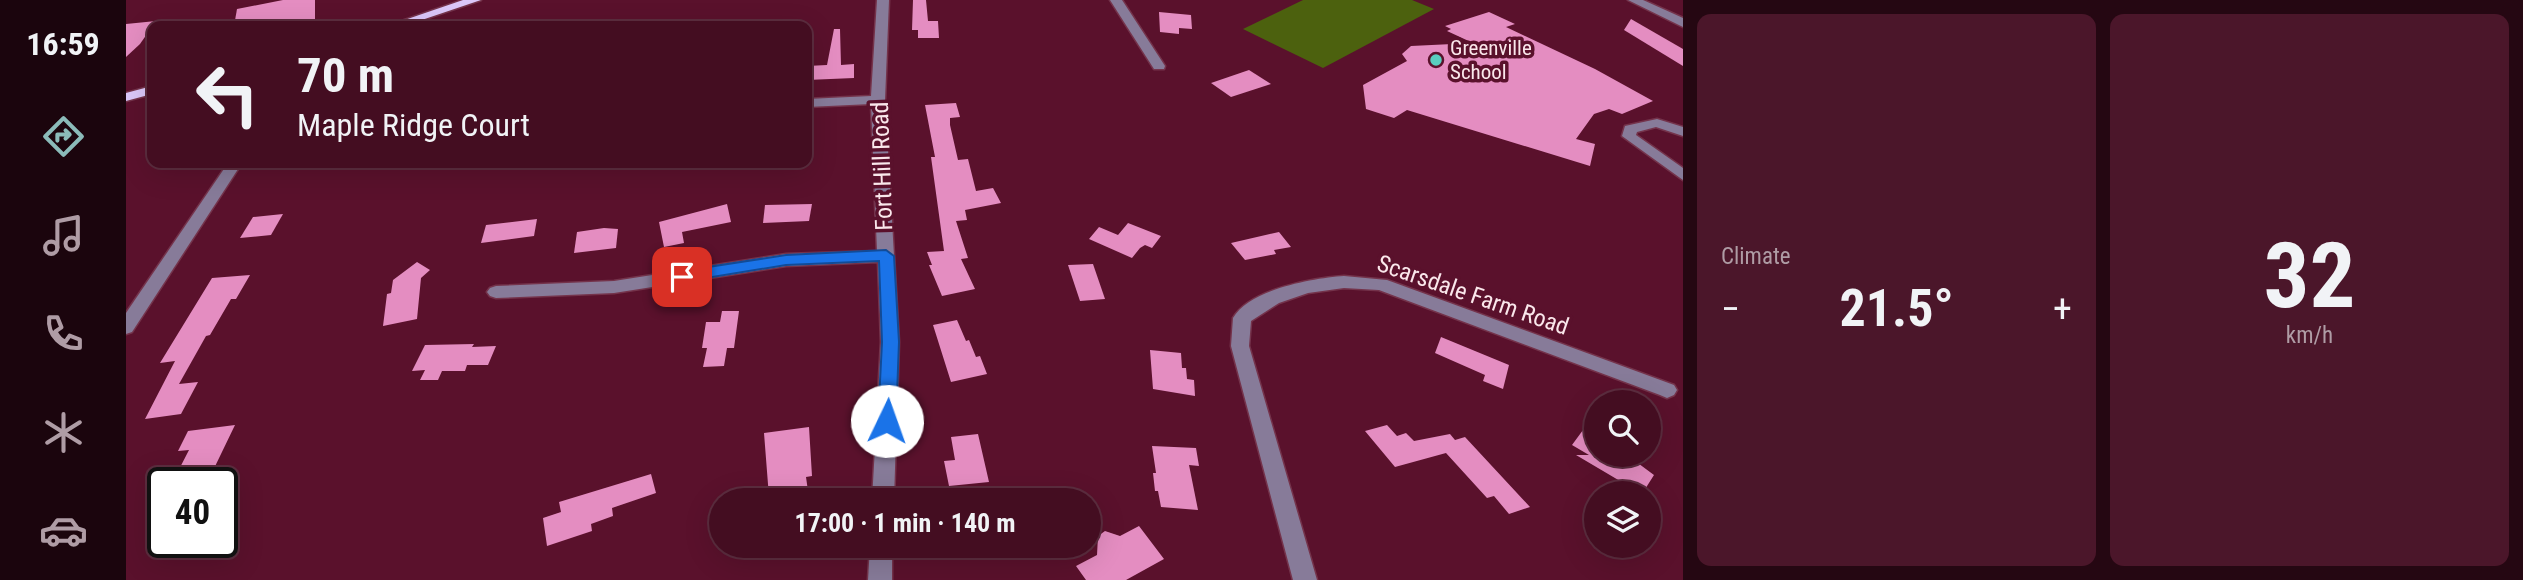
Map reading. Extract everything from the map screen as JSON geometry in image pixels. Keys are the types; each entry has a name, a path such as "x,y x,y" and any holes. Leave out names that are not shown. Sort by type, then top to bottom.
{"main road":[{"path":"409,21 475,0"},
{"path":"126,97 147,91"}],"street":[{"name":"Fort Hill Road","path":"883,0 878,100 890,342 884,488"},
{"path":"1116,0 1160,66"},
{"path":"1634,0 1683,23"},
{"path":"812,103 878,100"},
{"path":"1683,132 1657,123 1630,129 1629,136 1683,175"},
{"path":"126,327 232,168"},
{"path":"496,292 614,287 786,260 886,256"},
{"name":"Scarsdale Farm Road","path":"1305,580 1240,346 1242,318 1262,302 1328,282 1355,280 1381,284 1667,390"},
{"path":"880,580 881,558"}],"green space":[{"path":"1303,0 1412,0 1434,9 1323,68 1243,29"}],"building":[{"path":"283,0 315,0 315,21 235,21 237,9"},
{"path":"913,0 926,0 928,21 938,21 939,38 918,38 918,30 912,30"},
{"path":"1159,12 1191,15 1192,29 1179,28 1179,34 1160,32"},
{"path":"1489,12 1515,24 1506,27 1595,69 1653,101 1622,114 1609,109 1594,114 1576,139 1595,144 1590,166 1407,110 1394,118 1366,109 1363,85 1407,61 1402,54 1411,46 1473,43 1447,31 1451,29 1445,26"},
{"path":"1631,19 1683,49 1683,66 1624,30"},
{"path":"147,22 147,34 126,57 126,24"},
{"path":"834,29 840,29 841,65 854,64 854,78 812,80 812,66 827,65"},
{"path":"1249,70 1271,84 1231,97 1211,83"},
{"path":"956,103 960,117 950,118 950,125 958,160 968,159 976,191 993,188 1001,203 965,210 967,220 956,221 968,258 961,259 975,289 942,296 929,265 932,265 927,252 944,251 931,157 935,157 925,105"},
{"path":"727,204 731,222 682,232 684,243 664,247 659,222"},
{"path":"812,204 809,221 763,223 765,205"},
{"path":"283,214 271,235 240,238 253,217"},
{"path":"537,219 534,236 481,243 486,225"},
{"path":"1128,223 1161,236 1152,248 1145,245 1132,258 1089,239 1099,227 1118,235"},
{"path":"618,229 616,248 574,253 577,232"},
{"path":"1279,232 1291,247 1274,250 1276,254 1245,260 1231,243"},
{"path":"417,262 430,270 421,278 417,319 383,326 387,294 391,293 393,280"},
{"path":"1093,264 1105,299 1080,301 1068,265"},
{"path":"250,275 236,299 231,299 210,335 206,336 179,384 198,382 181,414 145,419 175,361 160,363 212,278"},
{"path":"722,311 739,311 734,348 727,348 724,366 703,367 707,348 702,348 706,322 720,322"},
{"path":"957,320 976,357 980,356 987,374 951,382 933,325"},
{"path":"1441,337 1509,365 1503,389 1483,381 1485,375 1435,353"},
{"path":"474,344 472,347 496,346 488,365 467,365 465,371 442,371 438,380 420,380 425,370 412,371 425,345"},
{"path":"1150,350 1181,353 1182,368 1186,368 1187,379 1194,380 1195,396 1153,389"},
{"path":"235,425 215,467 180,467 189,450 178,451 188,431"},
{"path":"1387,425 1397,436 1406,433 1414,441 1450,434 1455,440 1465,437 1530,507 1509,514 1494,496 1487,498 1446,453 1395,467 1365,431"},
{"path":"809,427 812,476 806,477 808,488 768,488 764,433"},
{"path":"1583,430 1584,431 1584,452 1572,445"},
{"path":"978,434 989,482 949,486 944,461 955,460 951,437"},
{"path":"1152,446 1196,448 1199,466 1189,465 1198,510 1161,507 1158,491 1155,491 1153,473 1156,473"},
{"path":"1596,467 1643,467 1654,475 1650,481 1620,481"},
{"path":"651,474 656,493 612,508 613,516 591,524 592,531 547,546 543,518 561,512 559,502"},
{"path":"1139,526 1164,559 1126,580 1086,580 1076,566 1091,558 1101,558 1101,534 1105,531 1120,536"}],"place":[{"name":"Greenville School","path":"1436,60"}],"route":[{"path":"682,277 786,260 886,256 890,342 887,421"}]}
